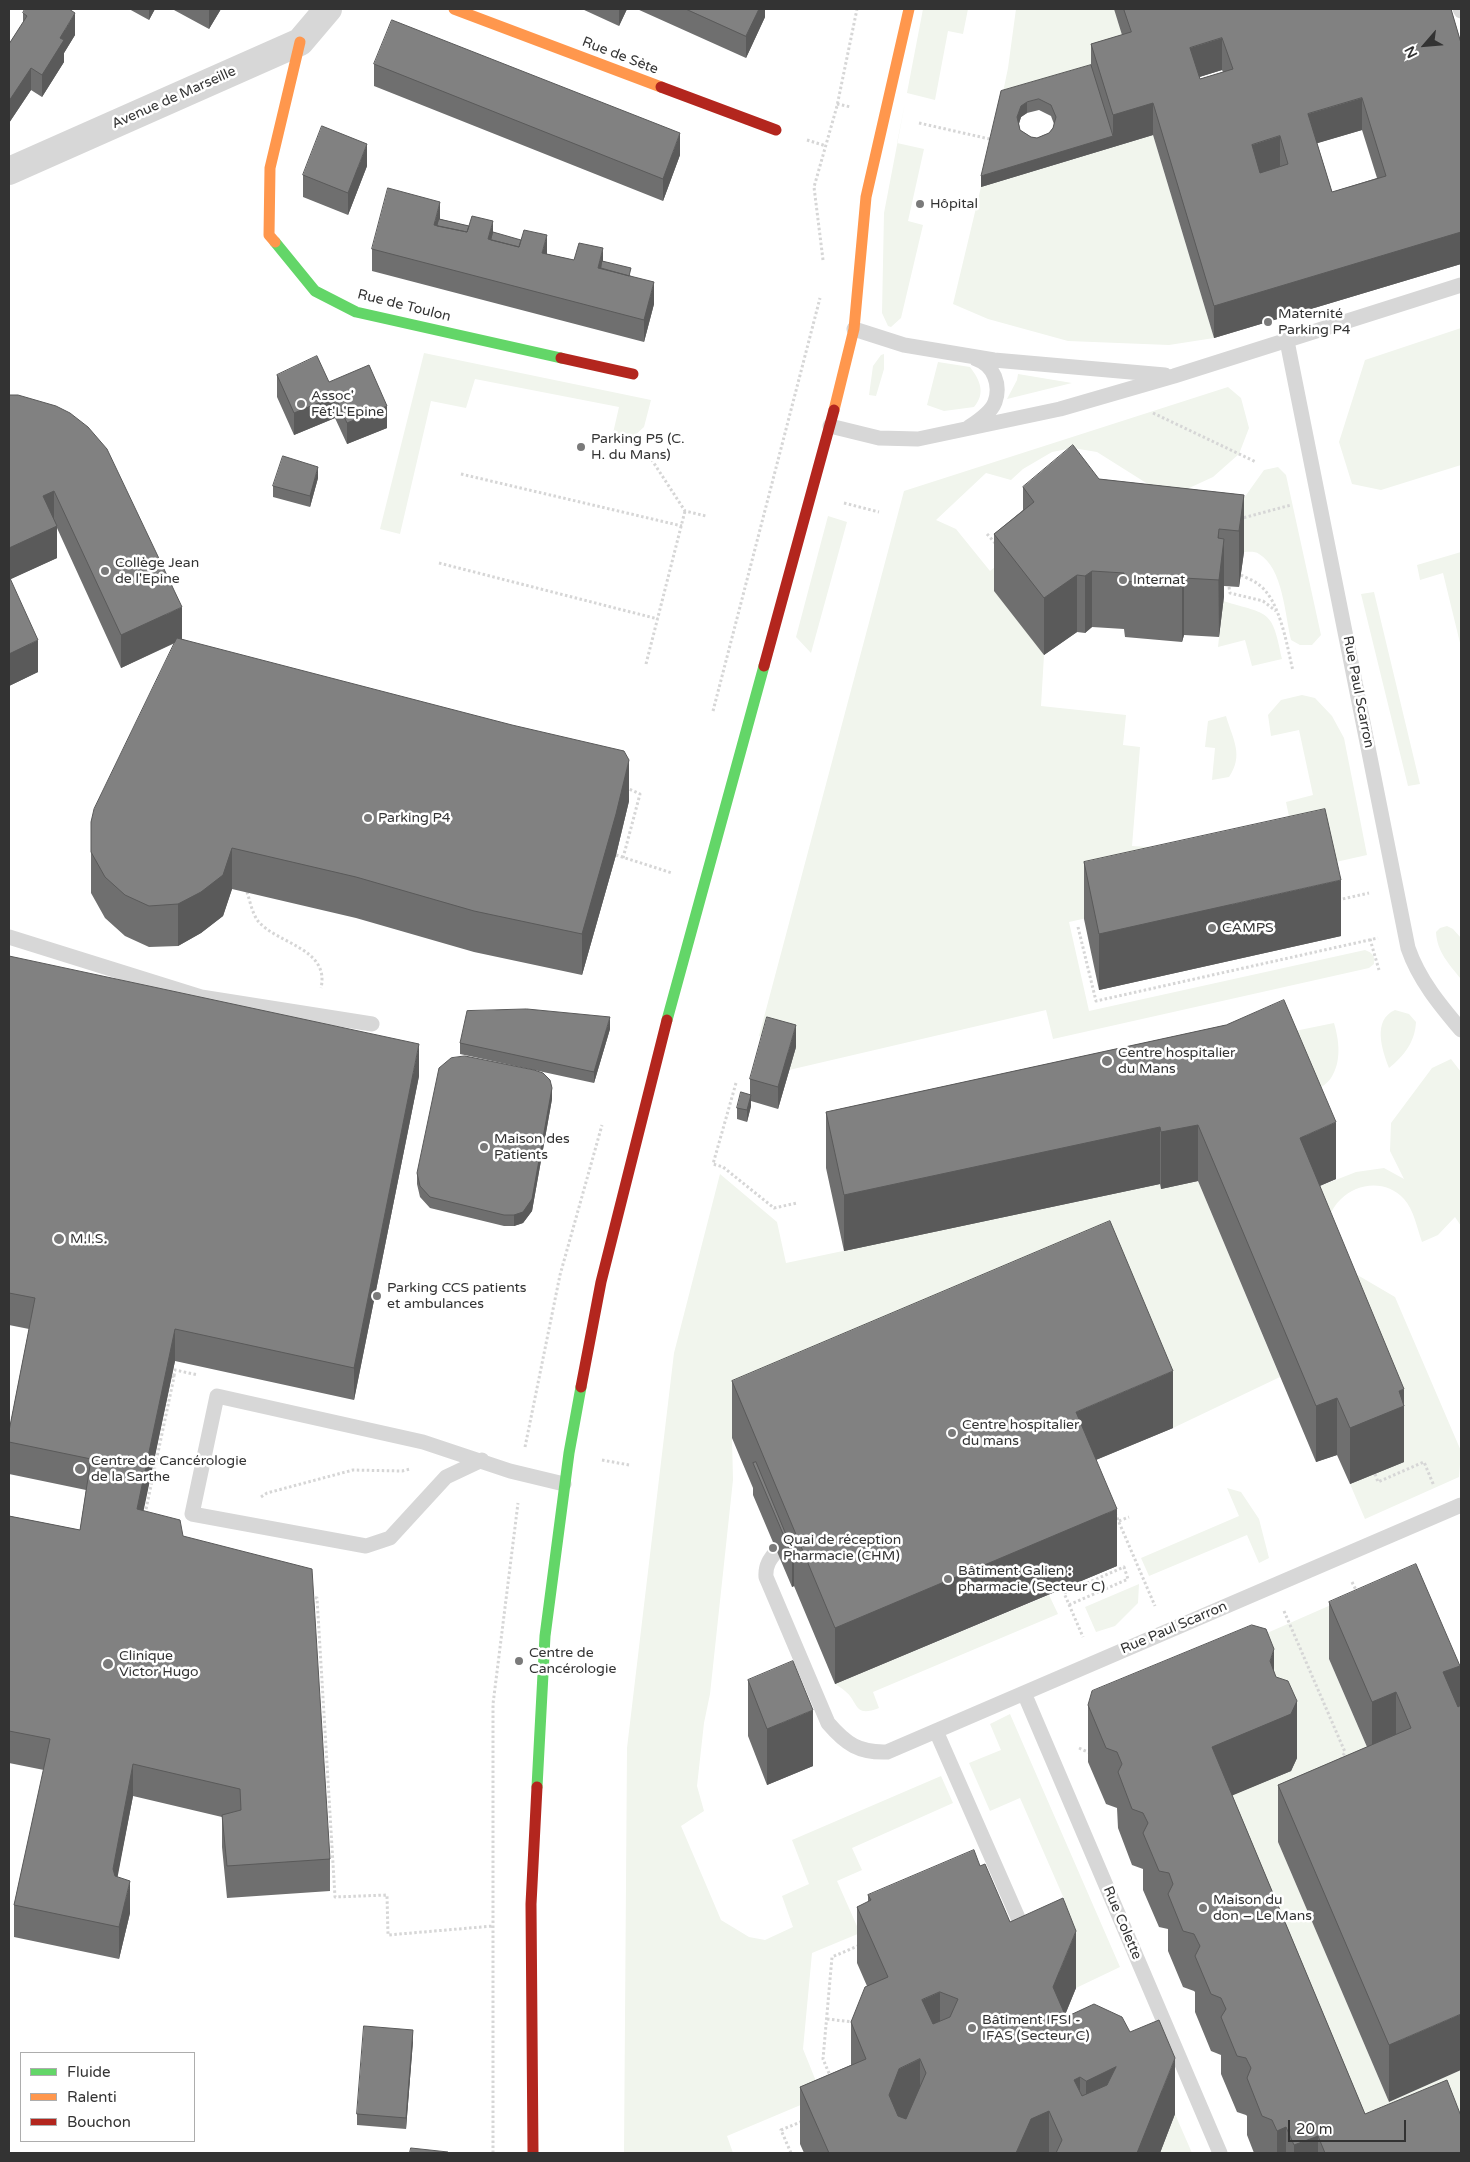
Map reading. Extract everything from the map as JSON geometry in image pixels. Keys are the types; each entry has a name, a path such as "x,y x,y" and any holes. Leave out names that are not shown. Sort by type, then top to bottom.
{"street":[{"name":"Avenue de Marseille","path":"9,171 300,42 328,9"},
{"name":"Rue de Sète","path":"454,9 776,130"},
{"path":"533,2153 531,1904 545,1636 564,1484 601,1282 678,981 830,426 854,329 866,196 909,9"},
{"name":"Rue de Toulon","path":"300,42 270,168 269,235 315,291 356,312 633,374"}],"lane":[{"path":"830,426 879,438 895,440 918,439 1062,409 1174,376 1461,285"},
{"path":"854,329 904,344 994,360 1174,376"},
{"name":"Rue Paul Scarron","path":"1287,340 1408,948 1420,976 1440,1005 1461,1030"},
{"path":"961,354 982,361 994,373 997,386 994,403 980,421 963,430"},
{"path":"9,937 201,997 372,1024"},
{"path":"482,1460 446,1477 390,1538 366,1546 192,1514 217,1396 423,1442 482,1460 510,1470 564,1484"},
{"name":"Rue Paul Scarron","path":"779,1548 768,1561 766,1577 828,1723 839,1736 853,1746 869,1753 887,1752 1461,1505"},
{"name":"Rue Colette","path":"1024,1693 1220,2153"},
{"path":"936,1731 1019,1920"}],"path":[{"path":"824,268 814,187 837,106 857,9"},
{"path":"911,121 992,140 1002,139"},
{"path":"711,719 820,295"},
{"path":"1150,412 1256,462"},
{"path":"646,451 685,511 706,516"},
{"path":"461,474 682,526"},
{"path":"1233,521 1319,498"},
{"path":"843,502 879,512"},
{"path":"646,664 685,511"},
{"path":"988,534 999,549"},
{"path":"439,563 658,619"},
{"path":"1241,575 1259,584 1271,598 1278,613 1293,670"},
{"path":"1229,587 1230,593 1263,601 1278,613"},
{"path":"623,858 640,794 624,787"},
{"path":"616,855 672,871 670,878"},
{"path":"247,892 258,921 314,958 320,970 322,984 315,1015"},
{"path":"1333,901 1372,892"},
{"path":"1078,927 1096,1001 1382,937"},
{"path":"1370,939 1379,970"},
{"path":"736,1083 713,1164 723,1167 774,1208 797,1203"},
{"path":"144,1521 174,1377 171,1375"},
{"path":"250,1525 257,1499 268,1493 352,1470 402,1471 412,1468 419,1459 423,1442"},
{"path":"1375,1474 1378,1482 1424,1462 1446,1511"},
{"path":"1112,1504 1166,1632"},
{"path":"1119,1521 1129,1517"},
{"path":"1341,1556 1361,1602"},
{"path":"1124,1567 1128,1579 1069,1605 1064,1593 1071,1588 1124,1567"},
{"path":"1273,1586 1345,1752 1336,1769"},
{"path":"308,1596 317,1598 335,1897 387,1895 388,1935 493,1926"},
{"path":"834,2086 823,2059 832,1957 865,1942"},
{"path":"827,2019 854,2022"},
{"path":"791,2153 781,2130 807,2119"}],"shaded area":[{"path":"923,9 968,9 963,34 948,31 935,100 907,93"},
{"path":"1016,9 1115,9 1131,64 1001,102"},
{"path":"1153,135 1214,338 1169,345 1068,341 988,319 953,304 981,187"},
{"path":"897,143 924,149 908,221 923,225 901,318 891,327 888,326 882,313 884,213"},
{"path":"1461,328 1461,465 1381,490 1352,484 1339,442 1365,360"},
{"path":"424,353 651,400 644,427 623,446 611,442 619,407 475,379 466,408 431,401 400,534 380,529"},
{"path":"884,354 884,369 876,396 869,395 873,366 881,355"},
{"path":"938,362 970,367 977,377 981,392 978,402 974,407 944,411 927,405"},
{"path":"1018,374 1072,383 1007,399 1017,380"},
{"path":"1228,387 1241,398 1249,428 1239,454 1213,477 1187,489 1151,486 1097,452 1073,448 1052,452 1023,469 1011,480 986,473 936,520 956,529 990,571 1023,544 1044,655 1041,706 1126,715 1123,745 1140,747 1132,846 1198,850 1291,826 1286,802 1313,795 1299,730 1271,736 1268,715 1281,700 1302,695 1315,698 1332,716 1344,738 1367,855 1069,922 1089,1011 1365,950 1373,955 1374,964 1369,968 1053,1039 1046,1010 789,1070 795,1047 759,1036 904,491"},
{"path":"1278,467 1286,475 1321,635 1312,645 1300,645 1291,640 1282,593 1273,570 1259,554 1244,552 1239,505 1264,470"},
{"path":"828,516 847,522 811,653 796,637"},
{"path":"1461,552 1461,647 1443,573 1420,580 1417,565"},
{"path":"1374,592 1420,784 1408,786 1361,594"},
{"path":"1223,601 1260,612 1266,616 1275,631 1282,659 1252,666 1245,640 1218,647"},
{"path":"1226,716 1236,747 1236,762 1229,777 1212,780 1215,748 1205,747 1208,721"},
{"path":"1447,926 1453,929 1461,938 1461,979 1444,957 1437,939 1436,932 1440,928"},
{"path":"1395,1010 1409,1014 1416,1022 1408,1048 1389,1068 1382,1044 1381,1028 1383,1021"},
{"path":"1334,1023 1338,1043 1337,1065 1330,1080 1316,1091 1275,1035"},
{"path":"1451,1059 1461,1072 1461,1226 1455,1217 1438,1235 1422,1242 1413,1214 1404,1199 1389,1189 1381,1186 1372,1186 1356,1189 1348,1193 1337,1203 1318,1240 1300,1194 1356,1172 1384,1168 1404,1179 1390,1151 1391,1123 1432,1068"},
{"path":"720,1174 777,1222 786,1263 1160,1184 1162,1189 1198,1181 1280,1377 1173,1428 1111,1278 732,1438 733,1480 710,1694 704,1723 697,1786 704,1811 681,1826 721,1920 749,1937 765,1940 793,1927 782,1896 809,1884 792,1840 941,1776 953,1803 852,1848 862,1870 837,1881 860,1933 812,1953 803,2049 822,2096 727,2136 733,2153 624,2153 627,1748 674,1353"},
{"path":"1325,1256 1395,1297 1461,1451 1459,1477 1365,1519 1350,1484 1403,1462"},
{"path":"1227,1488 1241,1492 1259,1519 1269,1558 1259,1563 1247,1535 1149,1576 1141,1558 1239,1516"},
{"path":"1139,1584 1138,1603 1115,1626 1096,1632 1085,1607"},
{"path":"1049,1595 1058,1614 873,1692 879,1708 871,1711 861,1710 843,1689 835,1684"},
{"path":"1340,1601 1329,1659 1372,1759 1278,1842 1389,2102 1461,2070 1461,2130 1357,2153 1144,1687"},
{"path":"1010,1714 1120,1967 1076,1988 1035,1914 1065,1901 1020,1798 990,1811 969,1763 1001,1750 990,1724"},
{"path":"1175,2114 1192,2153 1160,2153"}],"building":[{"path":"25,9 69,9 75,13 60,38 64,40 42,75 31,68 9,101 9,44 27,16 23,13"},
{"path":"686,9 759,9 746,36"},
{"path":"1124,9 1451,9 1461,43 1461,232 1214,306 1153,103 1113,115 1091,44 1131,32","holes":["1222,38 1233,69 1200,79 1190,48","1362,98 1386,176 1332,192 1308,114","1280,136 1288,164 1260,173 1252,145"]},
{"path":"392,20 680,133 663,179 374,64"},
{"path":"1091,65 1113,136 981,176 1001,91","holes":["1039,99 1051,105 1056,117 1053,128 1049,133 1037,138 1031,137 1020,130 1017,117 1021,106 1027,102"]},
{"path":"322,126 367,144 348,193 303,175"},
{"path":"388,188 440,202 434,225 467,232 472,216 493,221 488,239 519,247 524,230 547,235 542,253 574,260 579,243 603,248 598,268 654,282 644,320 372,249"},
{"path":"439,219 469,226 467,232 437,226"},
{"path":"493,232 521,240 519,247 491,240"},
{"path":"602,261 631,268 629,276 601,268"},
{"path":"317,356 329,382 369,365 387,406 347,423 335,396 294,413 277,375"},
{"path":"9,395 18,395 56,406 70,413 88,427 107,449 182,607 121,635 54,491 43,496 57,526 9,548"},
{"path":"1073,445 1099,479 1244,495 1239,531 1219,529 1218,538 1224,539 1219,580 1184,578 1182,586 1125,581 1124,573 1092,571 1085,576 1077,575 1044,598 994,534 1034,502 1023,487"},
{"path":"283,456 318,467 310,496 273,486"},
{"path":"9,576 38,640 9,654"},
{"name":"Parking P4","path":"177,638 512,725 624,751 629,760 616,814 582,934 474,911 356,877 232,848 223,875 201,892 178,904 149,906 125,895 105,877 91,852 91,822 94,809"},
{"path":"1325,809 1341,880 1099,934 1084,862"},
{"name":"Centre de Cancérologie de la Sarthe","path":"9,956 419,1044 354,1368 175,1329 137,1509 180,1520 183,1536 312,1569 330,1859 227,1866 222,1815 241,1810 240,1789 133,1764 113,1869 115,1876 130,1881 119,1927 14,1905 50,1739 9,1731 9,1516 80,1530 91,1459 9,1442 9,1431 35,1298 9,1293"},
{"path":"1284,1000 1336,1122 1300,1138 1404,1389 1399,1391 1404,1406 1350,1428 1337,1398 1316,1406 1198,1125 1161,1132 1160,1127 844,1195 826,1112 1226,1025"},
{"path":"527,1009 610,1017 594,1072 460,1043 467,1011"},
{"path":"767,1017 796,1025 778,1087 750,1079"},
{"name":"Maison des Patients","path":"465,1056 534,1070 543,1073 550,1080 552,1088 532,1199 523,1212 514,1215 504,1215 430,1197 420,1186 417,1173 439,1068 451,1058"},
{"path":"741,1092 751,1095 747,1110 737,1108"},
{"path":"1110,1221 1173,1371 1076,1412 1117,1509 835,1628 732,1381"},
{"path":"756,1462 794,1554 792,1555 753,1463"},
{"path":"1416,1564 1460,1666 1443,1672 1458,1707 1461,1705 1461,2014 1389,2045 1278,1785 1411,1728 1396,1692 1372,1702 1329,1602"},
{"name":"Maison du don – Le Mans","path":"1252,1625 1266,1629 1274,1649 1270,1661 1276,1677 1288,1681 1297,1701 1291,1714 1212,1747 1365,2114 1447,2080 1461,2116 1461,2153 1325,2153 1318,2136 1294,2145 1286,2127 1277,2131 1272,2120 1262,2116 1247,2078 1251,2068 1246,2058 1237,2056 1221,2017 1226,2009 1221,1998 1211,1994 1195,1956 1200,1946 1194,1934 1183,1931 1168,1894 1173,1884 1169,1873 1159,1871 1143,1833 1148,1823 1143,1813 1132,1809 1118,1772 1122,1764 1117,1752 1106,1748 1088,1705 1092,1691"},
{"path":"793,1661 813,1710 767,1729 748,1680"},
{"name":"Bâtiment IFSI - IFAS (Secteur C)","path":"974,1850 980,1866 985,1864 1010,1922 1063,1898 1076,1931 1053,1987 1066,2017 1094,2004 1122,2017 1130,2032 1159,2020 1175,2058 1137,2153 1056,2153 1062,2140 1049,2111 1031,2119 1016,2153 829,2153 800,2087 866,2059 851,2022 865,1987 888,1977 857,1907 871,1900 868,1895","holes":["940,1992 958,1999 950,2017 933,2024 922,2000","920,2059 926,2073 906,2119 898,2116 889,2095 899,2069","1116,2067 1107,2085 1082,2096 1074,2080 1080,2077 1086,2081"]},
{"path":"364,2026 413,2030 406,2118 357,2114"},
{"path":"411,2148 448,2152 448,2153 410,2153"}],"traffic: fast":[{"path":"275,242 315,291 356,312 561,358"},
{"path":"667,1020 764,666"},
{"path":"537,1787 545,1636 569,1453 581,1387"}],"traffic: slow":[{"path":"454,9 661,87"},
{"path":"834,410 854,329 866,197 909,9"},
{"path":"275,242 269,235 270,168 300,42"}],"traffic: jam":[{"path":"661,87 776,130"},
{"path":"561,358 633,374"},
{"path":"764,666 834,410"},
{"path":"581,1387 601,1282 667,1020"},
{"path":"533,2153 531,1904 537,1787"}],"place":[{"name":"Hôpital","path":"920,204"},
{"name":"Maternité Parking P4","path":"1268,322"},
{"name":"Assoc' Fêt'L'Epine","path":"301,404"},
{"name":"Parking P5 (C. H. du Mans)","path":"581,447"},
{"name":"Collège Jean de l'Epine","path":"105,571"},
{"name":"Internat","path":"1123,580"},
{"name":"Parking P4","path":"368,818"},
{"name":"CAMPS","path":"1212,928"},
{"name":"Centre hospitalier du Mans","path":"1107,1061"},
{"name":"Maison des Patients","path":"484,1147"},
{"name":"M.I.S.","path":"59,1239"},
{"name":"Parking CCS patients et ambulances","path":"377,1296"},
{"name":"Centre hospitalier du mans","path":"952,1433"},
{"name":"Centre de Cancérologie de la Sarthe","path":"80,1469"},
{"name":"Quai de réception Pharmacie (CHM)","path":"773,1548"},
{"name":"Bâtiment Galien : pharmacie (Secteur C)","path":"948,1579"},
{"name":"Centre de Cancérologie","path":"519,1661"},
{"name":"Clinique Victor Hugo","path":"108,1664"},
{"name":"Maison du don – Le Mans","path":"1203,1908"},
{"name":"Bâtiment IFSI - IFAS (Secteur C)","path":"972,2028"}]}
